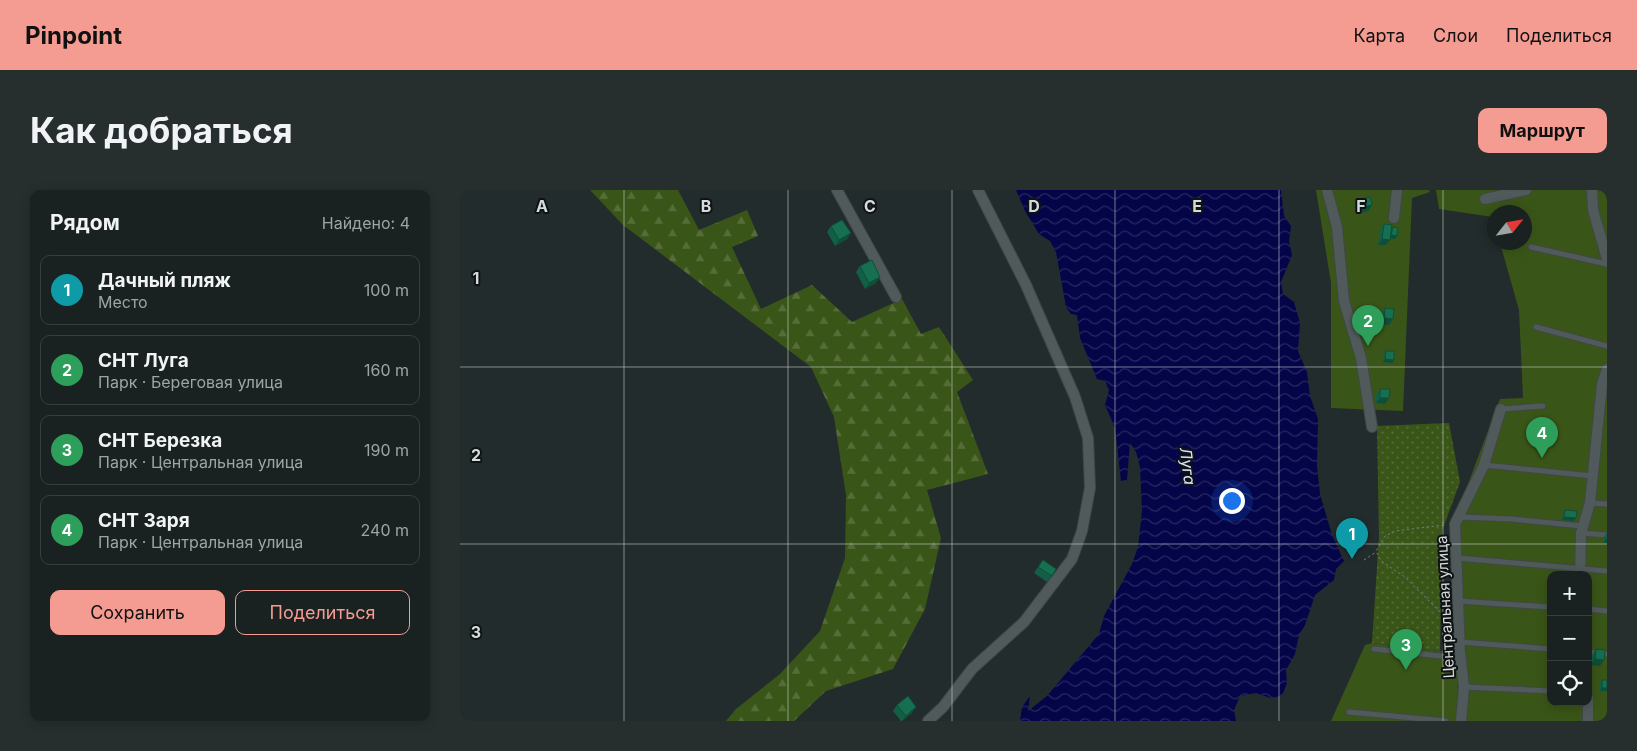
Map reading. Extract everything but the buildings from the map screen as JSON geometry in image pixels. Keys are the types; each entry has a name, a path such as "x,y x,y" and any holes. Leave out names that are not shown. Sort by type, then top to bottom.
{"street":[{"path":"837,190 896,296"},
{"path":"928,721 943,707 972,669 1024,622 1072,559 1082,531 1090,488 1088,438 1075,397 1026,285 978,190"},
{"path":"1327,190 1337,227 1344,301 1361,358 1372,427"},
{"path":"1394,218 1397,190"},
{"path":"1484,194 1526,190"},
{"path":"1592,190 1593,210 1607,259"},
{"path":"1580,571 1582,530 1590,503 1602,384 1607,369"},
{"name":"Центральная улица","path":"1461,721 1464,687 1460,658 1457,520 1484,465 1501,409"},
{"path":"1588,706 1588,721"}],"lane":[{"path":"1532,247 1607,264"},
{"path":"1536,327 1607,346"},
{"path":"1501,409 1543,406"},
{"path":"1484,465 1593,476"},
{"path":"1590,503 1607,504"},
{"path":"1457,520 1512,519 1607,535"},
{"path":"1457,558 1580,571"},
{"path":"1592,571 1607,571"},
{"path":"1458,601 1547,607"},
{"path":"1592,609 1607,611"},
{"path":"1460,642 1547,649"},
{"path":"1374,650 1460,658"},
{"path":"1592,652 1607,654"},
{"path":"1464,687 1547,691"},
{"path":"1349,712 1446,721"}],"path":[{"path":"1364,560 1376,551 1386,536 1395,531 1457,520"},
{"path":"1376,551 1381,561 1405,577 1422,596 1459,630"}],"green space":[{"path":"590,190 678,190 699,230 747,210 758,236 732,247 761,309 812,285 852,322 902,299 921,334 939,327 973,380 957,392 988,474 927,490 941,538 925,609 893,669 826,691 794,721 726,721 736,709 780,674 820,631 845,558 846,495 834,417 811,367 623,225"},
{"path":"1316,190 1429,190 1430,192 1412,198 1403,411 1331,408 1331,283"},
{"path":"1436,190 1607,190 1607,720 1331,721 1365,645 1372,643 1440,651 1456,649 1458,689 1456,714 1461,689 1460,505 1500,399 1523,398 1519,310 1502,250 1532,250 1532,205 1487,205 1487,216 1439,209"},
{"path":"1449,423 1460,482 1442,531 1440,651 1372,643 1379,537 1377,426"}],"water":[{"name":"Луга","path":"1016,190 1281,190 1284,216 1291,226 1289,241 1292,255 1281,282 1283,294 1294,302 1300,323 1298,351 1307,372 1310,396 1318,419 1317,466 1320,494 1332,535 1344,561 1336,569 1334,580 1315,595 1305,625 1299,635 1295,654 1286,670 1287,683 1282,696 1270,698 1256,693 1240,696 1234,710 1236,721 1020,721 1022,707 1030,696 1028,711 1047,696 1099,634 1104,616 1132,564 1138,547 1142,511 1140,467 1136,452 1130,443 1127,480 1121,481 1115,428 1105,405 1109,390 1105,381 1097,379 1080,338 1077,315 1071,314 1066,307 1056,252 1050,241 1039,234 1025,211"}],"place":[{"name":"СНТ Луга","path":"1368,346"},
{"name":"СНТ Заря","path":"1542,458"},
{"name":"Дачный пляж","path":"1352,559"},
{"name":"СНТ Березка","path":"1406,670"}]}
